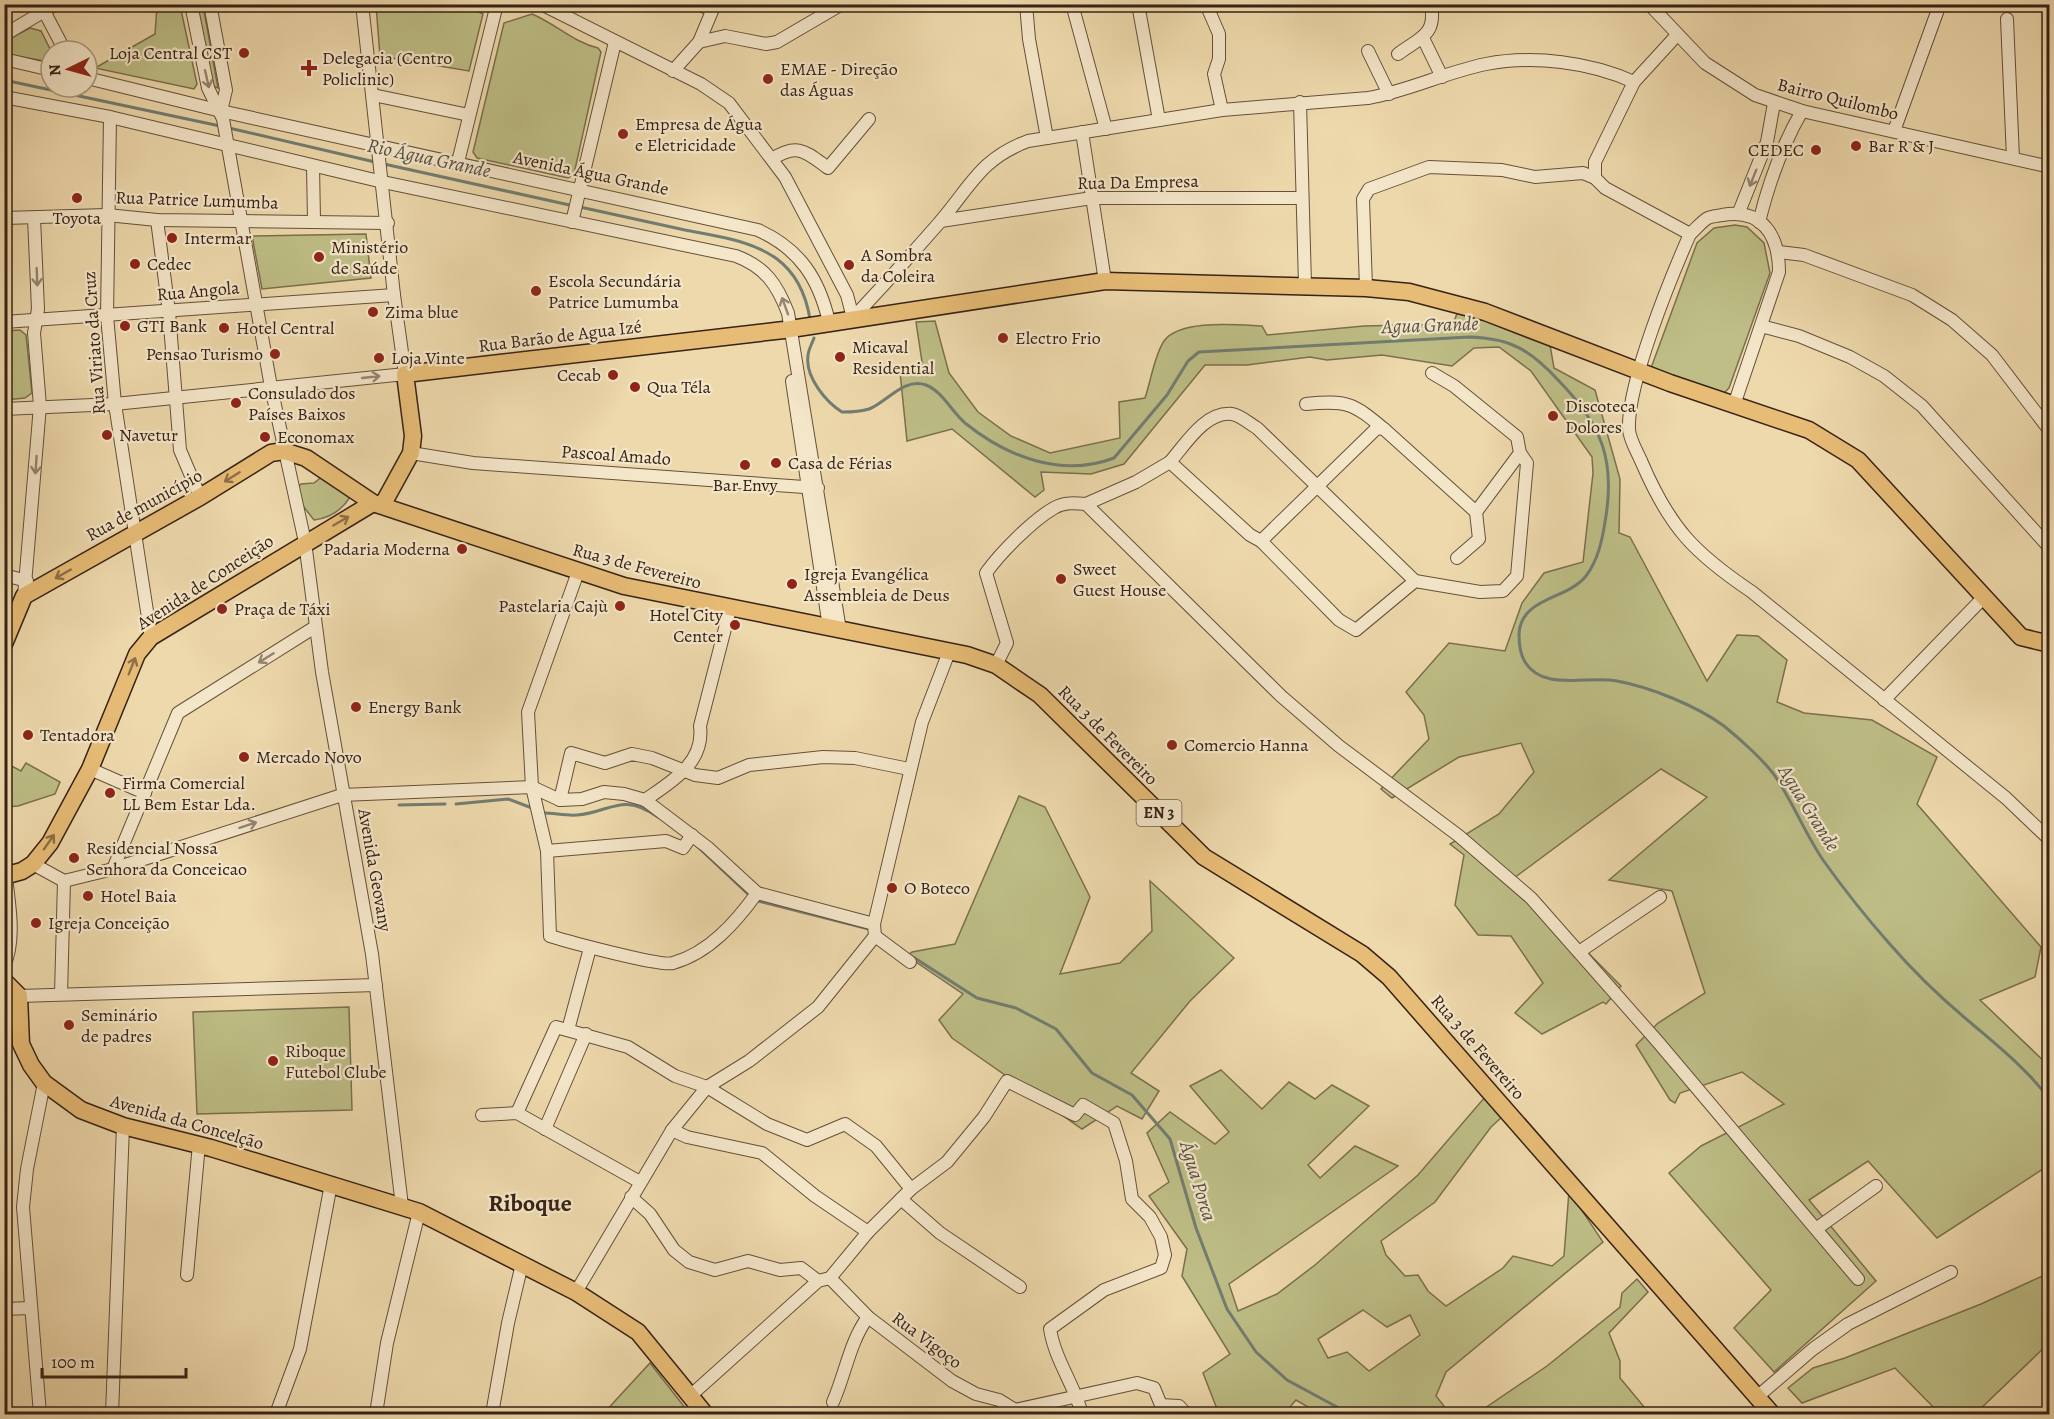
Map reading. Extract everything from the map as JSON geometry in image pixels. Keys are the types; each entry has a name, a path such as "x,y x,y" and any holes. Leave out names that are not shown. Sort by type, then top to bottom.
{"main road":[{"name":"Rua Barão de Agua Izé","path":"405,374 787,329 1106,281 1305,285 1409,292 1485,312 1639,371 1809,430 1858,460 2021,637 2049,644"},
{"path":"378,504 411,453 413,436 405,374"},
{"name":"Rua de município","path":"26,589 200,497 271,453 284,451"},
{"name":"Rua 3 de Fevereiro","path":"284,451 306,458 378,504 578,572 645,592 834,628 949,652 996,665 1040,695 1204,857 1362,954 1389,976 1772,1414"},
{"name":"Avenida de Conceição","path":"5,877 33,864 50,843 90,770 137,654 151,637 305,542 378,504"},
{"path":"4,644 26,589"},
{"path":"4,981 19,996"},
{"name":"Avenida da Concelção","path":"19,996 21,1044 31,1065 44,1083 81,1110 123,1126 199,1144 419,1212 576,1292 638,1332 705,1414"}],"street":[{"path":"4,35 56,4"},
{"path":"190,4 208,88 222,115"},
{"path":"210,4 225,90 222,115"},
{"path":"4,409 115,404 405,374 394,295 383,176 362,4"},
{"path":"458,162 497,4"},
{"path":"541,4 721,96 785,177 847,295 854,318"},
{"path":"673,71 699,42 713,7 698,4"},
{"path":"699,42 725,36 766,44 777,42 842,4"},
{"path":"1026,4 1029,39 1047,138"},
{"path":"1072,4 1106,129"},
{"path":"1138,4 1159,120"},
{"path":"1206,4 1219,34 1219,59 1214,74 1222,110"},
{"path":"1398,54 1423,38 1432,24 1431,4"},
{"name":"Bairro Quilombo","path":"1649,4 1677,35 1720,75 1740,88 1774,103 2049,167"},
{"path":"1894,131 1940,4"},
{"path":"44,11 58,39"},
{"path":"2007,19 2013,158"},
{"path":"1595,178 1594,162 1634,82 1677,35"},
{"path":"1423,38 1442,76"},
{"path":"573,219 615,42"},
{"path":"1368,51 1389,94"},
{"path":"4,59 39,67"},
{"path":"854,318 941,221 983,168 1004,150 1029,141 1222,110 1389,94 1442,76 1488,64 1541,62 1600,69 1634,82"},
{"name":"Avenida Água Grande","path":"99,81 222,115 458,162 579,195 730,222 770,235 793,251 807,267 821,291 829,322"},
{"path":"373,95 469,115"},
{"path":"4,97 228,141 314,166 383,176 735,256 759,267 775,284 788,313 787,329 834,628"},
{"path":"1299,102 1305,285"},
{"path":"1739,212 1767,142 1774,103"},
{"path":"1759,222 1775,164 1784,142 1802,111"},
{"name":"Avenida Geovany","path":"222,115 243,221 271,387 305,542 315,627 376,985 402,1206"},
{"name":"Rua Viriato da Cruz","path":"110,117 107,316 115,404 151,637"},
{"path":"772,159 782,152 797,149 805,151 828,168 869,119"},
{"path":"1082,132 1106,281"},
{"path":"314,166 314,220"},
{"path":"1366,288 1363,199 1369,189 1429,167 1502,170 1535,177 1583,173 1595,178 1605,188 1690,234"},
{"name":"Rua Da Empresa","path":"941,221 1092,198 1302,198"},
{"path":"1734,405 1779,272 1779,252 1771,232 1759,222 1739,212 1708,218 1690,234 1639,371 1628,431 1659,499 1679,532 1712,565 1752,592 2006,798 2049,840"},
{"name":"Rua Patrice Lumumba","path":"4,218 107,215 157,220 314,220 388,223"},
{"path":"4,575 26,589 40,406 34,333 38,309 34,218"},
{"path":"157,220 169,312 180,450 200,497"},
{"path":"1779,252 1804,255 1912,294 1952,320 1992,355 2049,431"},
{"name":"Rua Angola","path":"4,322 394,295"},
{"path":"1761,326 1799,336 1850,357 1884,376 1922,406 2049,548"},
{"path":"996,665 1007,643 986,573 998,556 1054,508 1069,503 1086,504 1136,482 1170,462 1203,425 1216,415 1234,414 1257,428 1415,581 1480,592 1503,591 1517,576 1527,463 1520,453 1517,437 1454,386 1432,373"},
{"path":"1306,404 1332,402 1359,407 1476,513 1479,540 1457,558"},
{"path":"1261,541 1377,428 1384,429"},
{"name":"Pascoal Amado","path":"411,453 473,463 813,487"},
{"path":"1476,513 1520,453"},
{"path":"1170,462 1250,535 1261,541 1339,620 1356,630 1415,581"},
{"path":"1086,504 1281,696 1339,746 1468,843 1531,898 1858,1279"},
{"path":"578,572 528,712 532,787 547,851 550,936 590,948 671,964 702,949 736,922 757,893"},
{"path":"1884,700 1984,597"},
{"path":"645,800 687,771 702,736 700,726 730,609"},
{"path":"113,869 178,713 315,627"},
{"path":"576,1292 672,1130 707,1087 749,1061 818,1007 874,930 909,769 922,722 949,652"},
{"path":"560,800 571,753 605,763 632,754 695,775 718,778 748,765 822,757 855,758 909,769"},
{"path":"90,770 145,793"},
{"path":"33,864 64,881 113,869 342,795 532,787 560,800 582,799 604,792 624,794 645,800 692,835 757,893 874,930 910,962"},
{"path":"547,851 666,841 683,848 692,835"},
{"path":"4,966 9,957 10,909 5,877"},
{"path":"62,994 64,881"},
{"path":"1579,952 1660,897"},
{"path":"568,1030 590,948"},
{"path":"19,996 376,985"},
{"path":"517,1113 556,1027 628,1047 675,1076 707,1087 766,1124 807,1140 845,1124 876,1146 911,1189"},
{"path":"545,1129 586,1034"},
{"path":"689,1397 824,1279 911,1189 947,1162 984,1117 1007,1081 1075,1115 1083,1105 1114,1123 1126,1161 1132,1199 1150,1217 1161,1237 1165,1254 1161,1268 1104,1290 1050,1329 1053,1350 1077,1396 1082,1414"},
{"path":"40,1414 23,1189 44,1083"},
{"path":"482,1115 517,1113 640,1182"},
{"path":"112,1414 123,1126"},
{"path":"672,1130 687,1137 762,1153 815,1196 868,1232"},
{"path":"187,1275 199,1144"},
{"path":"276,1414 300,1349 331,1184"},
{"path":"1816,1229 1876,1186"},
{"path":"631,1197 650,1214 674,1250 689,1262 715,1270 756,1261 780,1270 801,1268 824,1279"},
{"path":"901,1199 940,1233 1020,1287"},
{"path":"376,1414 387,1343 419,1212"},
{"path":"492,1414 508,1323 522,1264"},
{"path":"1757,1397 1814,1348 1848,1324 1951,1272"},
{"name":"Rua Vigoço","path":"824,1279 868,1317 963,1389 999,1400 1015,1412"},
{"path":"4,1310 31,1308"},
{"path":"833,1402 858,1334 868,1317"},
{"path":"1015,1412 1137,1383 1154,1388 1161,1405 1179,1406 1186,1414"}],"green space":[{"path":"157,5 180,5 197,84 194,89 99,69 99,66 155,34"},
{"path":"197,5 203,5 218,88 213,86"},
{"path":"376,5 466,5 483,14 469,71 380,56"},
{"path":"532,14 581,42 598,48 601,52 574,174 568,178 477,158 473,152 504,23"},
{"path":"30,28 41,31 45,39 39,39 39,60 11,55 5,51 7,40"},
{"path":"1735,225 1747,227 1764,243 1770,273 1729,388 1724,393 1651,368 1697,243 1714,228"},
{"path":"366,234 371,278 262,289 252,236"},
{"path":"1461,303 1550,345 1554,368 1595,390 1620,479 1619,533 1630,537 1707,681 1737,635 1758,636 1787,660 1777,702 1804,713 1872,720 1937,757 1917,804 2041,947 2035,977 1980,1000 2049,1066 2049,1165 1937,1238 1868,1161 1809,1200 1876,1281 1774,1372 1734,1328 1771,1290 1669,1173 1701,1146 1784,1104 1742,1072 1680,1093 1675,1103 1670,1100 1636,1045 1658,1023 1705,993 1672,891 1609,880 1707,797 1661,769 1514,878 1621,986 1606,1004 1603,1002 1542,1034 1515,1013 1543,983 1511,936 1478,935 1455,905 1464,855 1450,844 1499,814 1534,772 1521,743 1459,757 1392,798 1381,789 1429,739 1424,715 1406,692 1449,643 1505,651 1522,603 1544,573 1583,562 1593,473 1592,457 1531,371 1499,347 1474,348 1452,366 1382,355 1327,360 1310,357 1247,365 1205,365 1124,464 1091,474 1041,472 1044,490 1035,497 952,429 907,441 900,372 922,362 916,322 935,321 949,373 978,412 1011,436 1050,453 1120,438 1119,402 1145,398 1155,361 1164,341 1183,329 1210,325 1262,326 1267,335 1364,326 1453,324"},
{"path":"20,330 26,335 32,393 25,398 5,400 5,331"},
{"path":"324,475 350,497 335,513 314,520 300,502 298,487 301,484 314,483"},
{"path":"4,762 21,771 26,763 60,782 55,794 18,806 5,807"},
{"path":"1019,796 1045,807 1090,897 1060,974 1120,963 1152,931 1150,881 1234,958 1190,1001 1131,1073 1159,1091 1142,1119 1117,1106 1082,1129 952,1038 939,1020 963,994 907,956 912,952 955,944"},
{"name":"Riboque Futebol Clube","path":"349,1007 352,1110 197,1114 193,1012"},
{"path":"1221,1070 1262,1109 1289,1082 1315,1099 1332,1085 1369,1106 1308,1165 1320,1178 1355,1146 1398,1166 1229,1284 1238,1311 1277,1294 1315,1265 1418,1175 1485,1097 1503,1116 1491,1127 1435,1202 1381,1241 1386,1255 1405,1276 1418,1275 1428,1291 1446,1306 1503,1268 1513,1256 1552,1266 1564,1256 1569,1191 1603,1242 1446,1372 1436,1396 1447,1410 1482,1410 1547,1366 1620,1307 1622,1293 1637,1279 1648,1292 1609,1333 1620,1361 1620,1378 1650,1414 1320,1414 1296,1400 1284,1414 1219,1414 1203,1373 1230,1354 1182,1276 1187,1249 1149,1196 1169,1182 1147,1133 1170,1112 1215,1144 1229,1132 1190,1086","holes":["1363,1310 1387,1327 1410,1315 1420,1335 1369,1371 1347,1352 1328,1358 1318,1339"]},
{"path":"2049,1273 2049,1343 1975,1414 1940,1414 1895,1368 1802,1403 1788,1388 1813,1368 1845,1358 1981,1304"},
{"path":"650,1363 690,1414 603,1414"}],"waterway":[{"name":"Rio Água Grande","path":"4,80 220,126"},
{"name":"Rio Água Grande","path":"229,128 375,162"},
{"name":"Rio Água Grande","path":"384,164 574,206"},
{"name":"Rio Água Grande","path":"580,207 756,247 777,259 790,271 803,293 810,319"},
{"name":"Agua Grande","path":"814,338 808,354 808,364 813,380 823,395 842,412 869,409 903,387 918,383 932,388 965,423 999,446 1036,461 1075,466 1094,464 1114,458 1167,395 1188,361 1199,352 1469,337 1509,343 1530,354 1574,397 1595,429 1607,462 1608,500 1599,550 1586,576 1578,584 1536,606 1522,622 1519,634 1520,648 1525,662 1533,671 1555,680 1606,680 1644,688 1673,698 1713,719 1730,731 1767,766 1783,789 1823,860 1879,932 1907,964 1949,1004 2013,1059 2050,1100"},
{"path":"456,804 508,799 532,808"},
{"path":"399,805 445,804"},
{"path":"543,813 577,815 625,804 645,809 658,817"},
{"path":"698,847 749,895"},
{"path":"758,901 869,929"},
{"name":"Água Porca","path":"913,957 977,998 1016,1008 1056,1029 1092,1073 1132,1095 1170,1139 1196,1228 1227,1309 1256,1352 1287,1380 1350,1414"}],"place":[{"name":"Loja Central CST","path":"244,53"},
{"name":"Delegacia (Centro Policlinic)","path":"309,68"},
{"name":"EMAE - Direção das Águas","path":"768,79"},
{"name":"Empresa de Água e Eletricidade","path":"623,134"},
{"name":"Bar R & J","path":"1856,146"},
{"name":"CEDEC","path":"1816,150"},
{"name":"Toyota","path":"77,198"},
{"name":"Intermar","path":"172,238"},
{"name":"Ministério de Saúde","path":"319,257"},
{"name":"Cedec","path":"135,264"},
{"name":"A Sombra da Coleira","path":"849,265"},
{"name":"Escola Secundária Patrice Lumumba","path":"536,291"},
{"name":"Zima blue","path":"373,312"},
{"name":"GTI Bank","path":"125,326"},
{"name":"Hotel Central","path":"224,328"},
{"name":"Electro Frio","path":"1003,338"},
{"name":"Pensao Turismo","path":"275,354"},
{"name":"Micaval Residential","path":"840,357"},
{"name":"Loja Vinte","path":"379,358"},
{"name":"Cecab","path":"613,375"},
{"name":"Qua Téla","path":"635,387"},
{"name":"Consulado dos Países Baixos","path":"236,403"},
{"name":"Discoteca Dolores","path":"1553,416"},
{"name":"Navetur","path":"107,435"},
{"name":"Economax","path":"265,437"},
{"name":"Casa de Férias","path":"776,463"},
{"name":"Bar Envy","path":"745,465"},
{"name":"Padaria Moderna","path":"462,549"},
{"name":"Sweet Guest House","path":"1061,579"},
{"name":"Igreja Evangélica Assembleia de Deus","path":"792,584"},
{"name":"Pastelaria Cajù","path":"620,606"},
{"name":"Praça de Táxi","path":"222,609"},
{"name":"Hotel City Center","path":"735,625"},
{"name":"Energy Bank","path":"356,707"},
{"name":"Tentadora","path":"28,735"},
{"name":"Comercio Hanna","path":"1172,745"},
{"name":"Mercado Novo","path":"244,757"},
{"name":"Firma Comercial LL Bem Estar Lda.","path":"110,793"},
{"name":"Residencial Nossa Senhora da Conceicao","path":"74,858"},
{"name":"O Boteco","path":"892,888"},
{"name":"Hotel Baia","path":"88,896"},
{"name":"Igreja Conceição","path":"36,923"},
{"name":"Seminário de padres","path":"69,1025"},
{"name":"Riboque Futebol Clube","path":"273,1061"}],"district":[{"name":"Riboque","path":"530,1203"}]}
